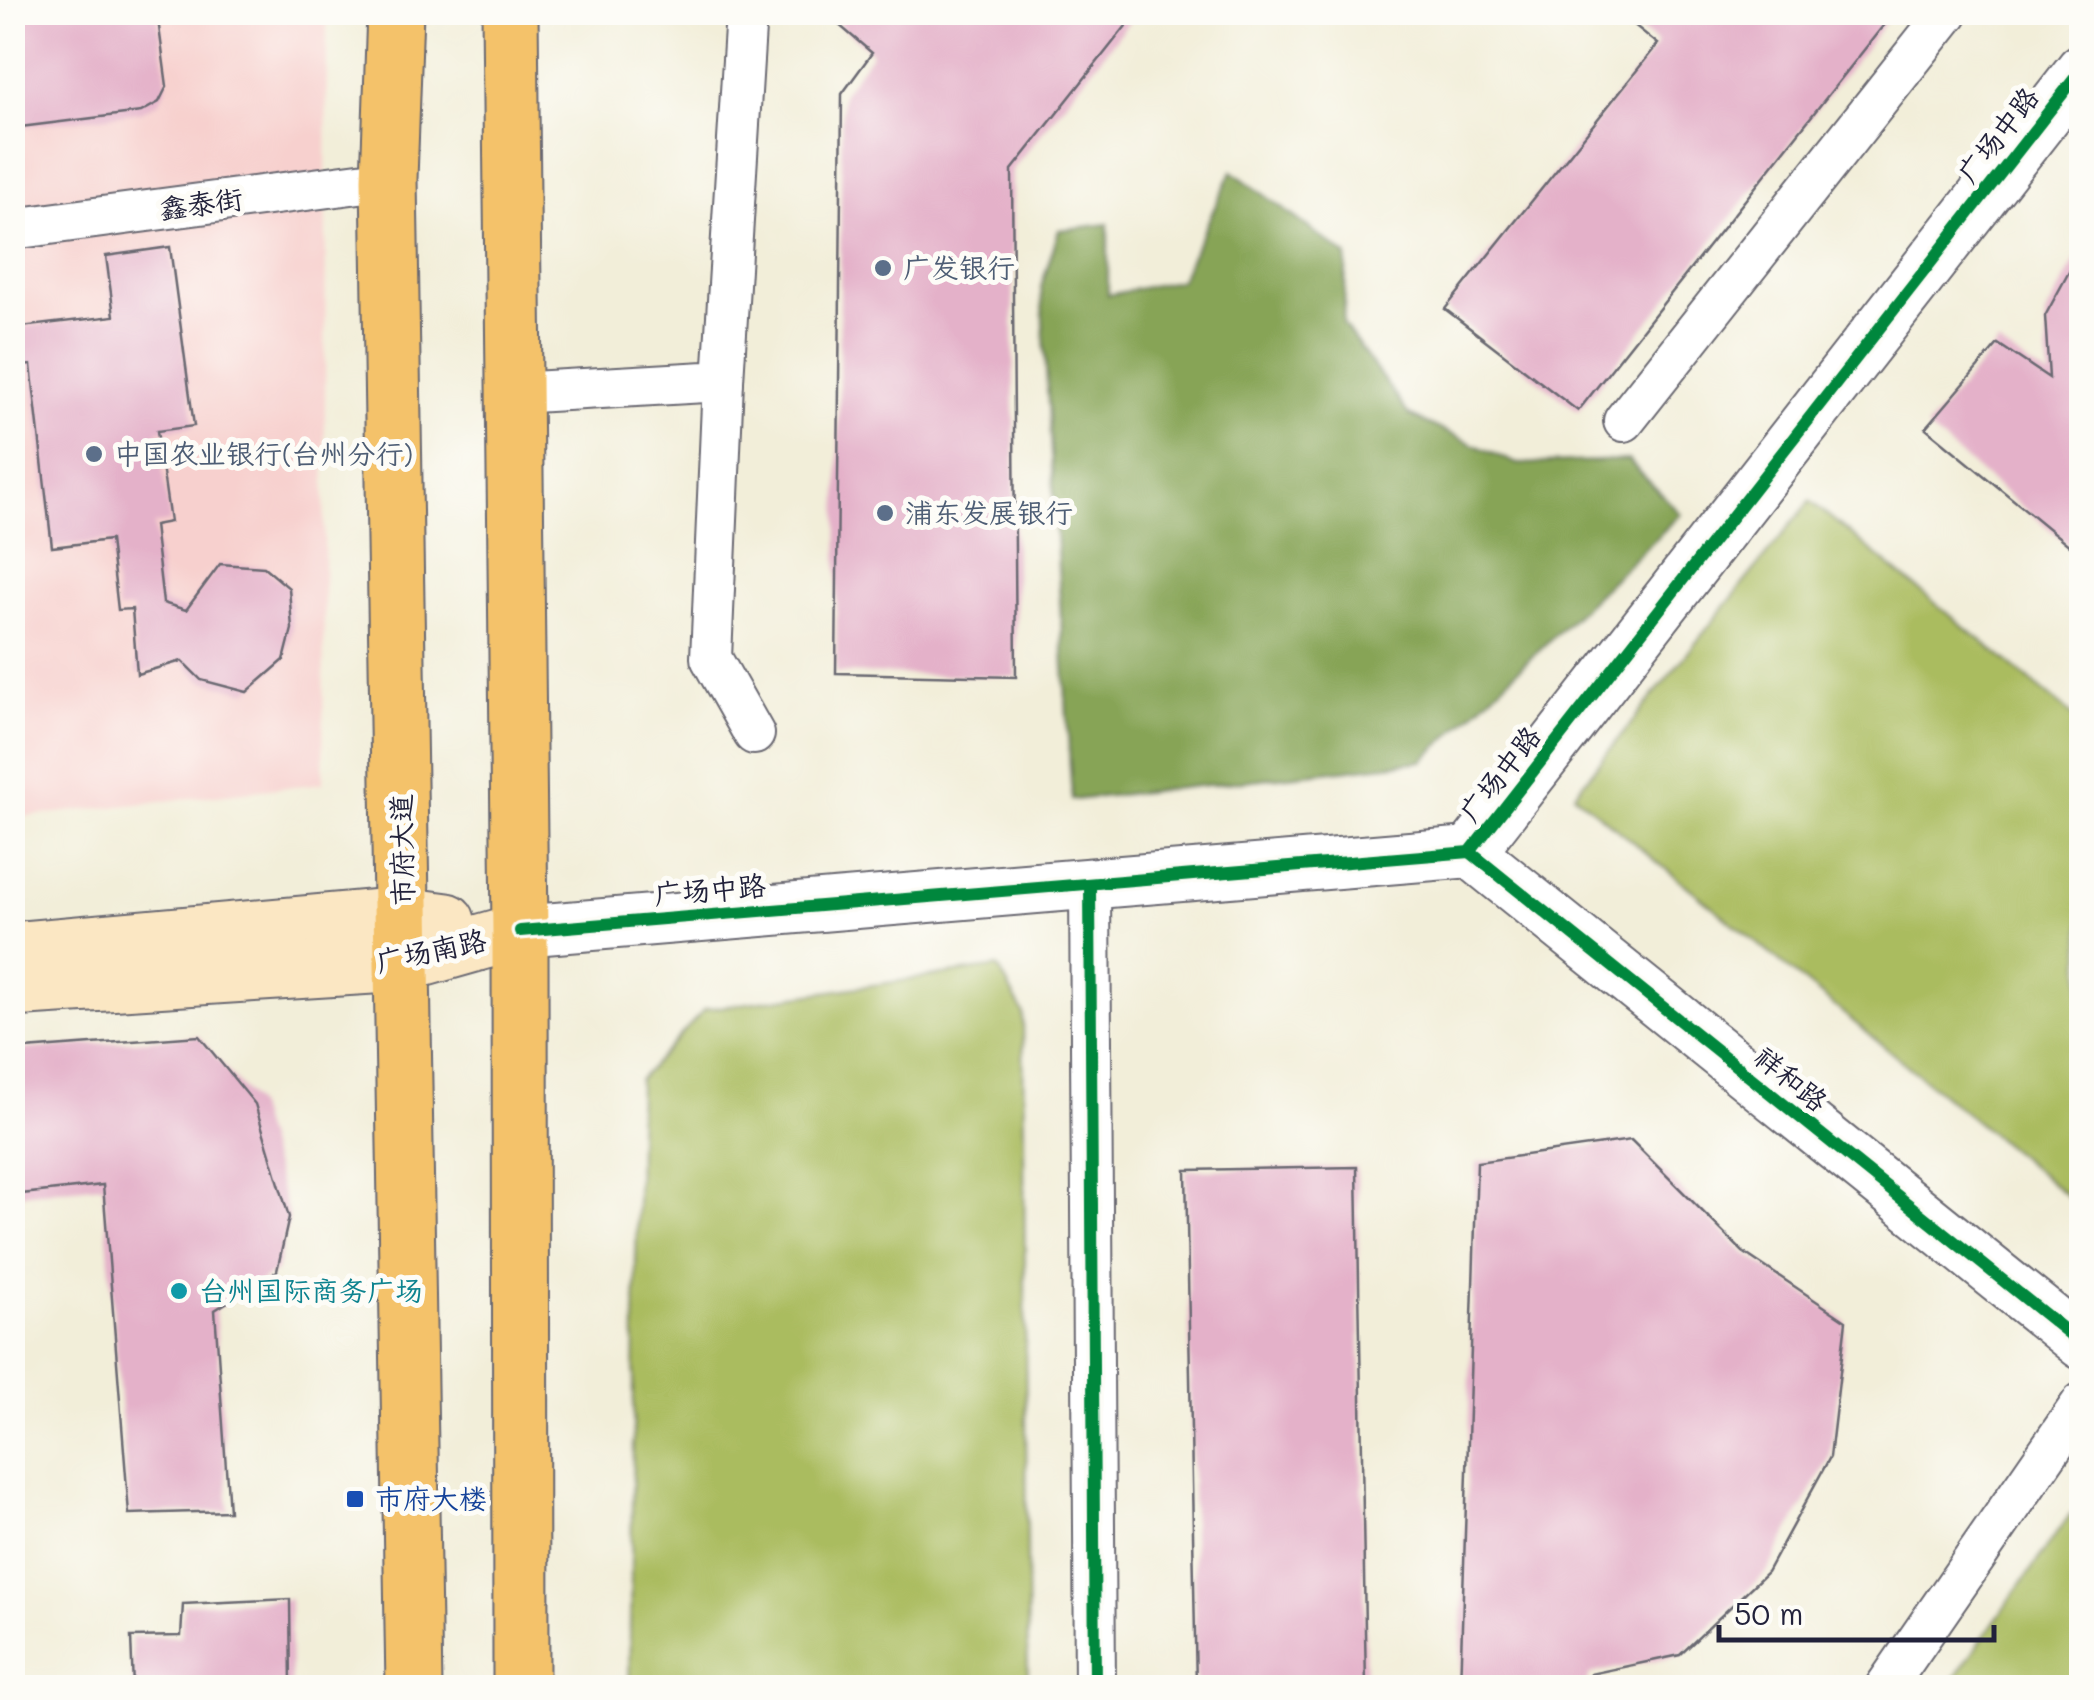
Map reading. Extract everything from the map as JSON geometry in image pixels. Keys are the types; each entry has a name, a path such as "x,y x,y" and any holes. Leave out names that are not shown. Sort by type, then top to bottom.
{"main road":[{"name":"市府大道","path":"396,12 389,179 414,1688"},
{"path":"510,12 520,931 521,1688"},
{"name":"广场南路","path":"12,950 403,939 520,931"},
{"name":"广场南路","path":"12,989 403,939"}],"street":[{"path":"746,12 711,658 754,734"},
{"path":"1624,421 1948,12"},
{"name":"广场中路","path":"520,931 1470,852 2082,69"},
{"name":"鑫泰街","path":"12,228 389,179"},
{"path":"514,393 723,382"},
{"name":"祥和路","path":"1470,852 2082,1344"},
{"path":"1090,884 1096,1688"},
{"path":"1885,1688 2082,1402"}],"shaded area":[{"path":"12,13 327,13 323,783 13,818"}],"green space":[{"path":"1232,171 1347,256 1343,324 1409,415 1517,464 1628,460 1681,514 1423,761 1072,800 1041,287 1059,230 1108,224 1108,295 1180,280"},
{"path":"1810,501 2081,722 2081,1207 1574,794"},
{"path":"998,967 1023,1013 1028,1687 629,1687 639,1080 705,1009"},
{"path":"2070,1515 2081,1522 2081,1687 1948,1687"}],"building":[{"path":"12,12 157,12 167,86 159,102 141,112 12,128"},
{"path":"847,12 1137,12 1012,170 1016,677 836,673 842,94 872,53 838,24"},
{"path":"1618,12 1894,12 1578,411 1445,309 1658,44"},
{"name":"中国农业银行(台州分行)","path":"170,247 194,426 157,431 170,522 154,525 163,603 186,610 220,564 264,567 289,588 292,629 284,660 247,692 201,680 182,661 137,674 132,609 118,610 110,540 52,547 31,365 12,367 12,328 114,316 106,256"},
{"path":"2082,248 2082,556 1926,428 1998,344 2049,378 2045,316"},
{"name":"台州国际商务广场","path":"199,1036 255,1104 289,1217 277,1271 215,1310 229,1511 129,1514 103,1185 12,1195 12,1050"},
{"path":"1631,1140 1743,1252 1846,1321 1830,1457 1767,1572 1680,1655 1590,1674 1586,1688 1460,1688 1477,1162"},
{"path":"1357,1167 1366,1688 1196,1688 1186,1170"},
{"path":"290,1599 291,1688 133,1688 131,1637 181,1636 183,1604"}],"cycle path":[{"path":"520,931 1470,852 2082,69"},
{"path":"1470,852 2082,1344"},
{"path":"1090,884 1095,1688"}],"place":[{"name":"广发银行","path":"883,268"},
{"name":"中国农业银行(台州分行)","path":"94,454"},
{"name":"浦东发展银行","path":"885,513"},
{"name":"台州国际商务广场","path":"179,1291"},
{"name":"市府大楼","path":"355,1499"}]}
